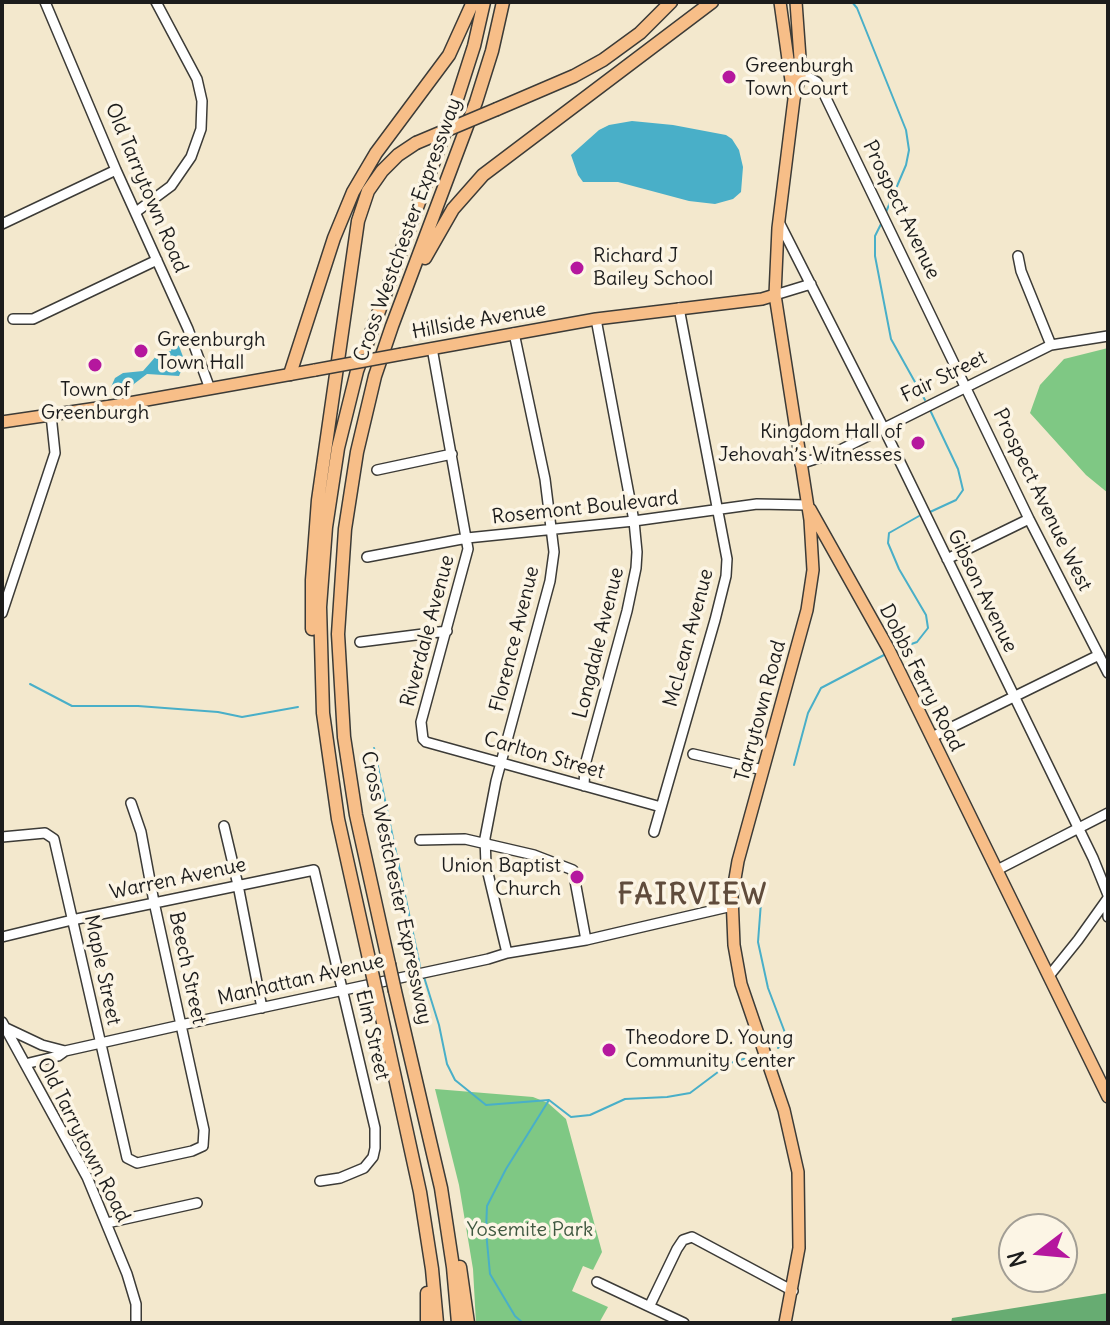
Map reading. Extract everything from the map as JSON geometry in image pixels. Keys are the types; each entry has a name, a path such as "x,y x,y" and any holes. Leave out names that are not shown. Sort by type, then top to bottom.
{"highway":[{"path":"290,374 340,221 353,192 376,153 449,55 473,2"},
{"name":"Cross Westchester Expressway","path":"437,1323 425,1217 338,819 325,739 320,607 326,527 338,448 365,344 454,109 484,2"},
{"name":"Cross Westchester Expressway","path":"458,1323 446,1214 389,964 348,763 338,634 342,555 352,478 368,401 392,326 476,102 503,2"},
{"path":"325,739 312,634 313,553 325,445 356,231 364,201 375,180 390,162 416,143 574,76 603,60 640,33 671,2"},
{"path":"392,326 444,221 472,185 507,155 712,2"},
{"path":"446,1214 464,1285 468,1323"},
{"path":"425,1217 427,1323"}],"main road":[{"name":"Tarrytown Road","path":"780,2 794,99"},
{"name":"Tarrytown Road","path":"785,1323 793,1291 800,1235 798,1167 784,1110 741,984 734,945 732,906 735,875 810,597 813,557 775,295 779,222 794,99 801,72 796,2"},
{"name":"Hillside Avenue","path":"2,422 210,389 596,319 775,295"},
{"name":"Dobbs Ferry Road","path":"807,505 888,648 1108,1097"}],"street":[{"name":"Old Tarrytown Road","path":"45,2 210,389"},
{"path":"136,212 171,186 191,157 201,129 202,101 197,79 156,2"},
{"name":"Prospect Avenue","path":"788,65 817,82 824,94 967,385"},
{"path":"2,224 116,170"},
{"name":"Gibson Avenue","path":"779,222 883,427 1093,858 1108,898 1108,917"},
{"path":"1018,256 1021,271 1051,345"},
{"path":"13,319 33,319 157,260"},
{"path":"775,295 811,284"},
{"name":"McLean Avenue","path":"654,832 726,576 726,547 679,308"},
{"name":"Longdale Avenue","path":"584,786 585,765 636,568 634,521 596,319"},
{"name":"Florence Avenue","path":"507,953 486,865 488,811 550,581 554,552 545,479 514,333"},
{"name":"Fair Street","path":"800,464 834,453 1051,345 1108,336"},
{"name":"Riverdale Avenue","path":"422,734 421,722 467,560 467,538 432,348"},
{"name":"Prospect Avenue West","path":"967,385 1029,519 1108,673"},
{"path":"2,613 55,453 55,427 51,415"},
{"path":"377,470 452,454"},
{"name":"Rosemont Boulevard","path":"367,557 467,538 553,531 757,504 807,505"},
{"path":"947,559 1029,519"},
{"path":"360,642 447,631"},
{"path":"932,737 1099,655"},
{"name":"Carlton Street","path":"422,734 426,742 661,807"},
{"path":"693,754 763,770"},
{"name":"Beech Street","path":"130,1161 137,1163 192,1151 205,1142 141,832 131,803"},
{"path":"997,870 1108,813"},
{"path":"224,826 262,1008"},
{"name":"Maple Street","path":"2,837 39,833 51,835 57,847 99,1044 123,1147 130,1161"},
{"path":"420,840 465,839 534,855 573,870 586,940"},
{"name":"Warren Avenue","path":"2,937 314,870"},
{"name":"Elm Street","path":"314,870 375,1128 375,1148 364,1168 340,1178 320,1181"},
{"path":"1049,976 1108,898"},
{"name":"Manhattan Avenue","path":"25,1064 58,1056 65,1051 181,1025 507,953 586,940 732,906"},
{"name":"Old Tarrytown Road","path":"4,1025 87,1177 133,1292 136,1323"},
{"name":"Manhattan Avenue","path":"4,1025 31,1040 65,1051"},
{"path":"17,1049 31,1040"},
{"path":"107,1223 197,1203"},
{"path":"650,1305 677,1249 683,1240 692,1237 793,1291"},
{"path":"597,1282 684,1323"}],"green space":[{"path":"1108,348 1108,493 1086,475 1030,413 1040,385 1064,359"},
{"name":"Yosemite Park","path":"435,1089 533,1097 548,1103 566,1119 602,1252 593,1270 583,1266 572,1291 608,1307 599,1323 476,1323 473,1269 459,1185"},
{"path":"1108,1293 1108,1323 951,1323 952,1318"}],"water":[{"path":"632,121 726,135 739,150 743,167 741,192 733,199 715,204 689,201 618,182 583,182 571,155 599,130"},
{"path":"170,337 179,346 185,362 179,376 147,374 130,387 111,387 115,378 123,373 143,371 158,354 171,351 172,346 166,340"}],"waterway":[{"path":"852,2 906,130 909,150 906,165 886,212"},
{"path":"882,222 875,236 875,256 891,339 925,400"},
{"path":"930,410 958,469 963,490 956,500 930,512"},
{"path":"895,650 917,642 928,628 926,615 899,569 888,543 889,533 919,516"},
{"path":"794,765 808,713 821,688 884,655"},
{"path":"30,684 72,706 138,706 218,712 242,717 298,707"},
{"path":"374,748 420,966"},
{"path":"762,889 758,942 768,988 787,1038 778,1048"},
{"path":"424,977 447,1064 455,1080 486,1105 549,1100 571,1117 590,1115 625,1099 690,1093 730,1063 750,1057"},
{"path":"523,1323 515,1316 490,1274 487,1206 549,1100"}],"place":[{"name":"Greenburgh Town Court","path":"729,77"},
{"name":"Richard J Bailey School","path":"577,268"},
{"name":"Greenburgh Town Hall","path":"141,351"},
{"name":"Town of Greenburgh","path":"95,365"},
{"name":"Kingdom Hall of Jehovah’s Witnesses","path":"918,443"},
{"name":"Union Baptist Church","path":"577,877"},
{"name":"Theodore D. Young Community Center","path":"609,1050"}],"district":[{"name":"FAIRVIEW","path":"693,896"}]}
